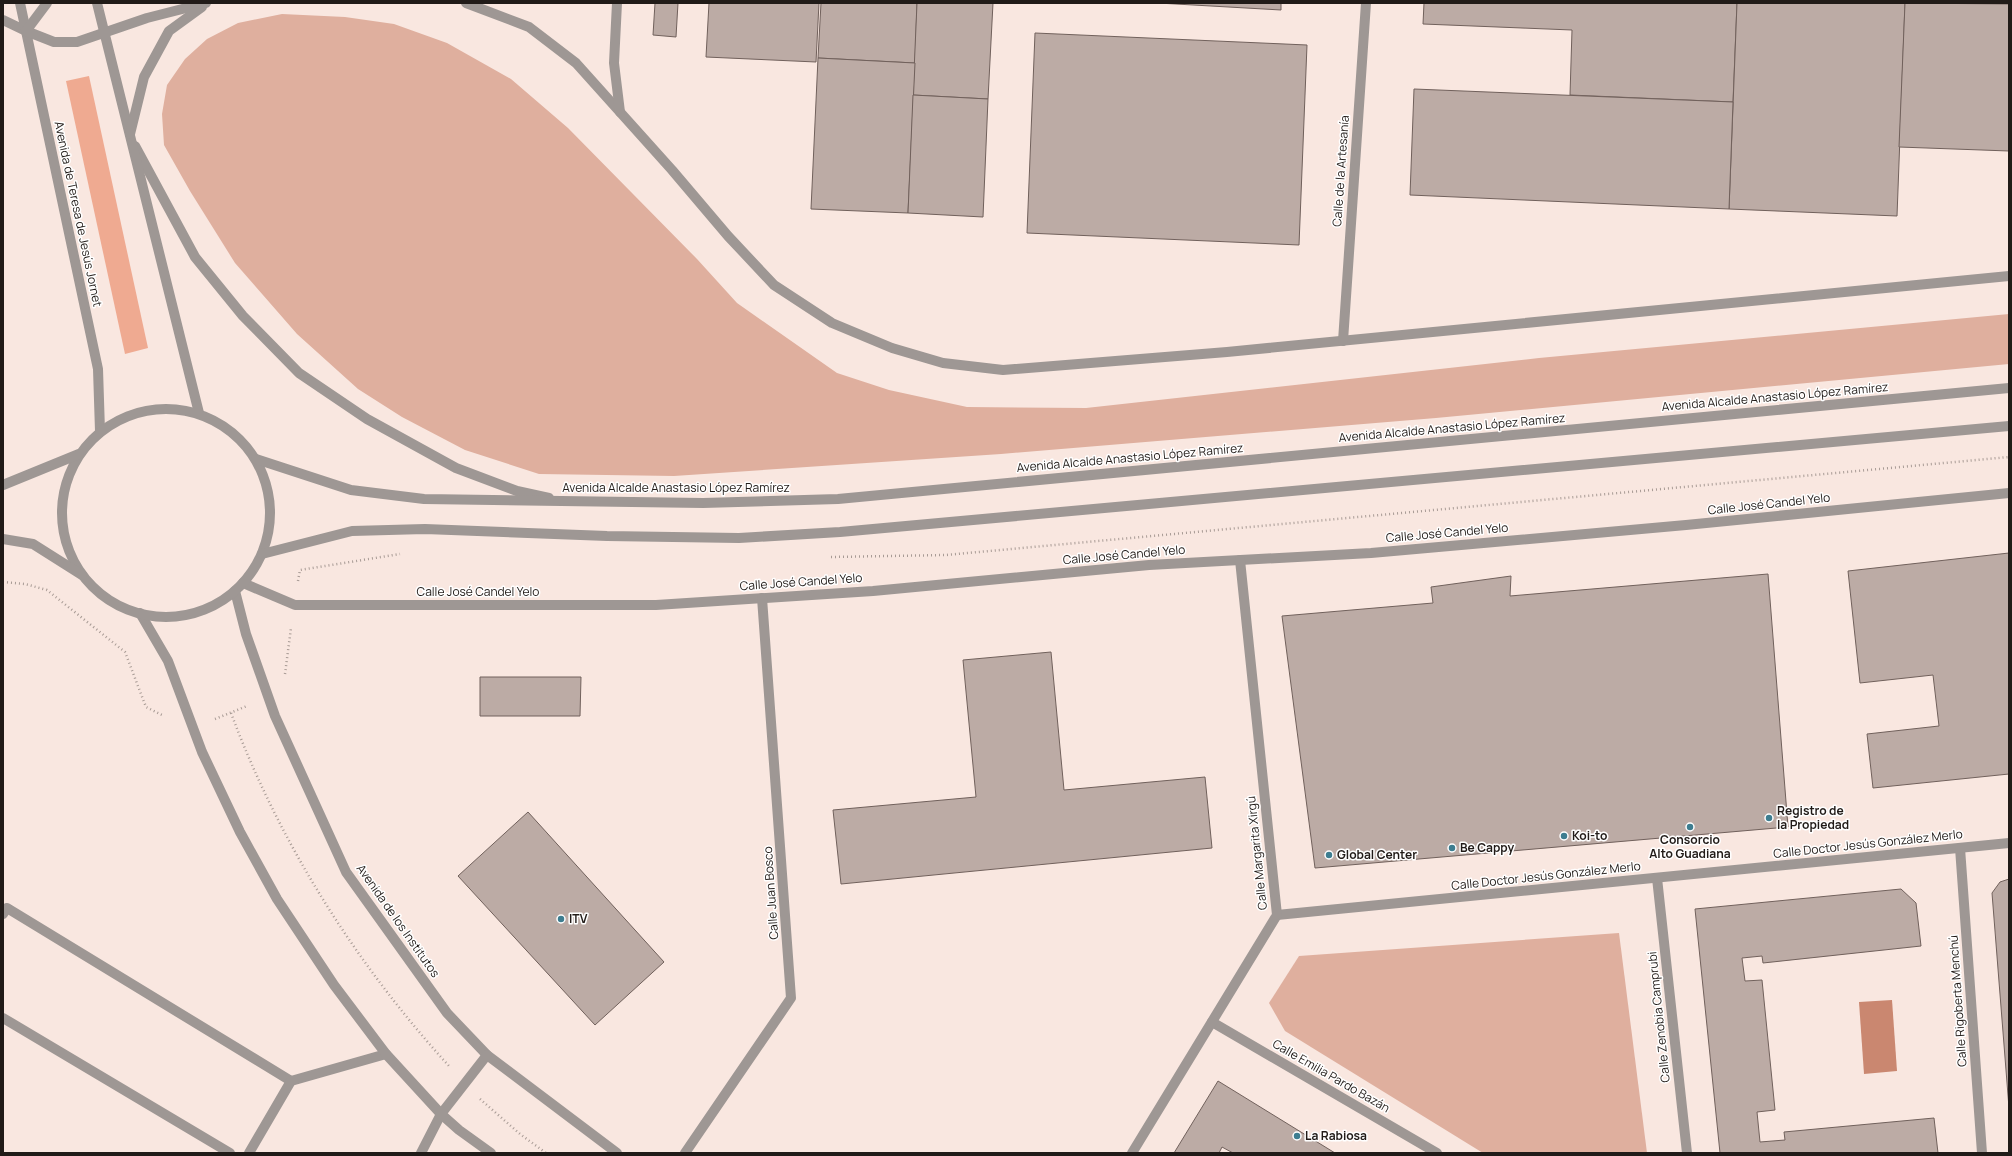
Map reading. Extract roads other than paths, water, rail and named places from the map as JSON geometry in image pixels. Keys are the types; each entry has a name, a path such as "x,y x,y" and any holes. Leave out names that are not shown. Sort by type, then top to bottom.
{"street":[{"name":"Avenida de Teresa de Jesús Jornet","path":"20,3 98,369 100,431"},
{"path":"26,31 47,3"},
{"path":"97,3 199,413"},
{"path":"3,20 54,42 77,42 147,18 207,3"},
{"path":"207,3 169,31 144,77 130,136 196,257 242,316 299,373 367,419 456,468 517,491 563,502"},
{"path":"466,3 529,28 576,63 728,236 774,285 832,323 892,348 944,363 1003,370 1343,341 2009,276"},
{"path":"617,3 614,63 620,112"},
{"name":"Calle de la Artesanía","path":"1343,341 1366,3"},
{"name":"Avenida Alcalde Anastasio López Ramírez","path":"256,460 351,490 424,499 703,503 838,499 2009,388"},
{"path":"3,539 33,544 84,576 109,600 140,614 165,617 190,614 214,606 235,591 243,583 262,554 270,523 268,490 256,460 231,431 199,413 164,408 130,414 100,431 79,454 66,483 61,515 67,548 84,576"},
{"path":"262,554 352,531 425,529 607,536 739,538 840,532 1930,435 2009,426"},
{"path":"3,485 79,454"},
{"name":"Calle José Candel Yelo","path":"243,583 295,605 656,605 873,591 1149,565 1371,553 1694,524 2009,493"},
{"name":"Calle Margarita Xirgú","path":"1132,1153 1277,915 1240,560"},
{"name":"Avenida de los Institutos","path":"235,591 246,634 275,716 346,872 447,1013 487,1055 617,1153"},
{"name":"Calle Juan Bosco","path":"685,1153 791,998 762,598"},
{"path":"140,614 168,661 192,729 240,832 277,899 334,985 386,1054 441,1114 459,1130 491,1153"},
{"name":"Calle Doctor Jesús González Merlo","path":"1277,915 2009,843"},
{"name":"Calle Rigoberta Menchú","path":"1960,848 1982,1153"},
{"name":"Calle Zenobia Camprubi","path":"1657,878 1687,1153"},
{"path":"3,914 7,908 291,1081"},
{"path":"3,1018 230,1153"},
{"name":"Calle Emilia Pardo Bazán","path":"1212,1022 1437,1153"},
{"path":"249,1153 291,1081 386,1054"},
{"path":"421,1153 441,1114 487,1055"}],"place":[{"name":"Registro de la Propiedad","path":"1769,818"},
{"name":"Consorcio Alto Guadiana","path":"1690,827"},
{"name":"Koi-to","path":"1564,836"},
{"name":"Be Cappy","path":"1452,848"},
{"name":"Global Center","path":"1329,855"},
{"name":"ITV","path":"561,919"},
{"name":"La Rabiosa","path":"1297,1136"}]}
